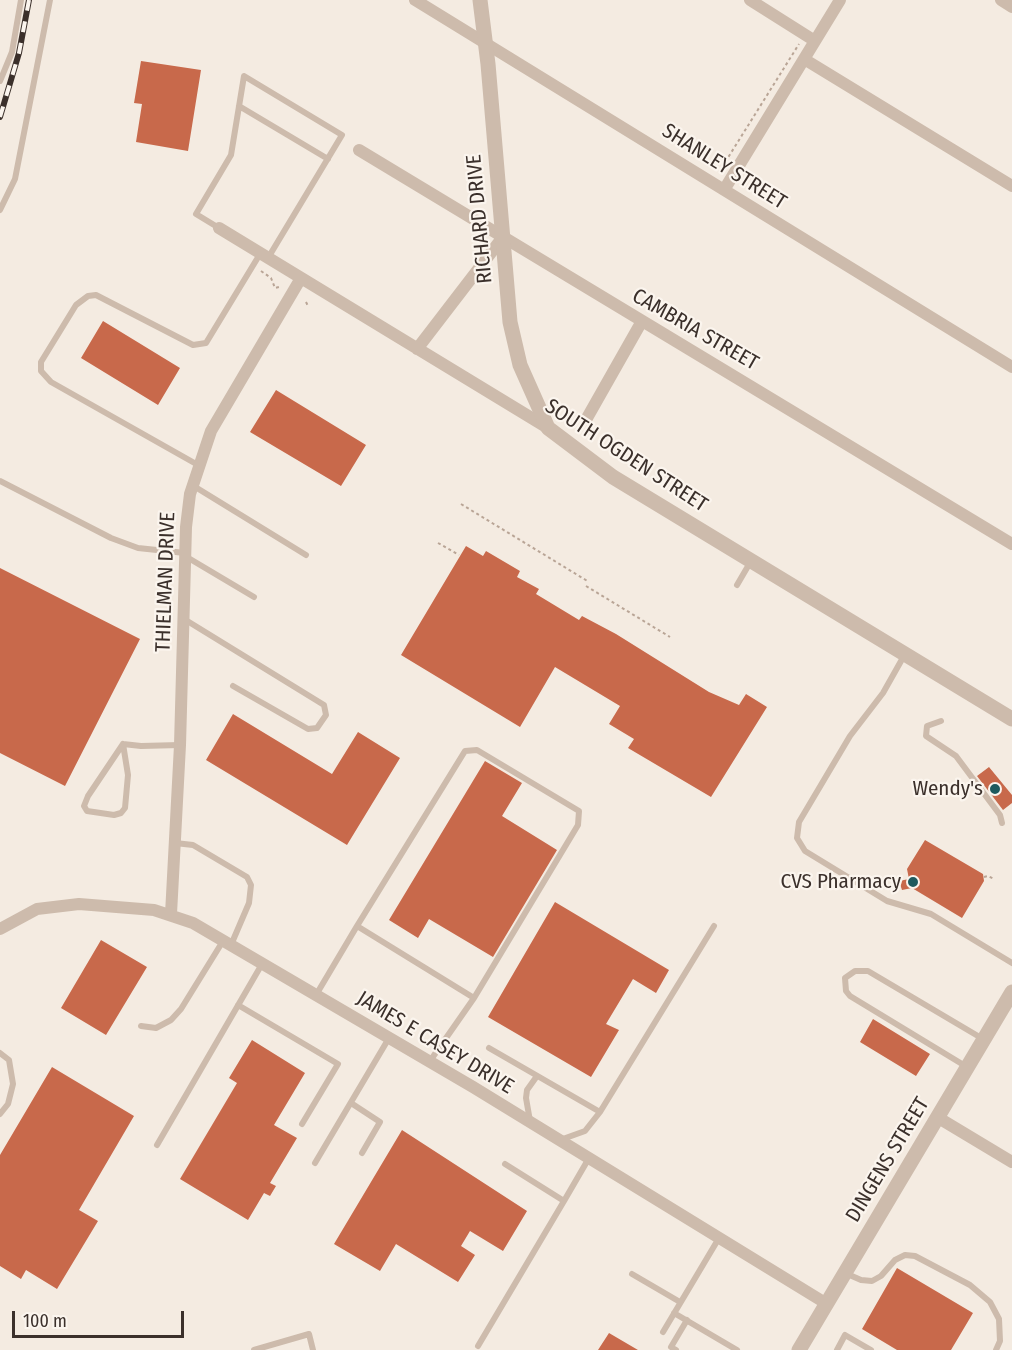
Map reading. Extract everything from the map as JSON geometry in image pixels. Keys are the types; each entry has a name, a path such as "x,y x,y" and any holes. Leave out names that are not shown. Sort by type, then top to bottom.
{"street":[{"name":"SHANLEY STREET","path":"415,0 1012,367"},
{"name":"RICHARD DRIVE","path":"480,0 486,44 510,322 520,364 548,428"},
{"path":"750,0 815,41"},
{"path":"724,190 840,0"},
{"path":"1001,0 1012,7"},
{"path":"804,59 1012,186"},
{"name":"CAMBRIA STREET","path":"359,150 1012,544"},
{"name":"SOUTH OGDEN STREET","path":"219,228 548,428 613,477 1012,719"},
{"path":"417,349 503,237"},
{"name":"THIELMAN DRIVE","path":"171,914 180,746 185,554 192,485 211,431 301,278"},
{"path":"587,418 642,321"},
{"name":"JAMES E CASEY DRIVE","path":"0,929 38,909 58,905 79,904 171,914 227,943 430,1062 827,1304"},
{"name":"DINGENS STREET","path":"799,1350 1012,992"},
{"path":"937,1117 1012,1162"}],"lane":[{"path":"0,81 12,52 21,0"},
{"path":"0,210 15,179 50,0"},
{"path":"198,465 51,382 41,371 41,362 76,305 88,296 96,296 193,345 206,343 342,135 244,76 231,155 196,214 219,228"},
{"path":"239,106 327,159"},
{"path":"0,481 111,538 138,548 185,554 254,597"},
{"path":"192,485 306,555"},
{"path":"737,585 752,561"},
{"path":"183,619 324,705 326,715 317,728 308,729 233,686"},
{"path":"906,654 883,693 850,736 799,822 797,838 805,851 887,902 931,914 1012,963"},
{"path":"941,721 927,726 926,736 956,756 1000,815 1002,823"},
{"path":"123,744 180,746"},
{"path":"123,744 128,776 125,808 122,813 114,816 87,812 84,806 88,796 123,744"},
{"path":"315,995 465,751 477,750 579,811 578,825 474,998 430,1062"},
{"path":"141,1026 156,1028 171,1020 182,1009 227,943 249,903 251,885 247,877 193,845 175,843"},
{"path":"357,926 474,998"},
{"path":"560,1140 585,1131 600,1112 714,926"},
{"path":"156,1145 262,964"},
{"path":"967,1067 850,996 846,991 844,978 855,971 868,971 984,1039"},
{"path":"238,1005 338,1065 302,1125"},
{"path":"315,1163 389,1038"},
{"path":"489,1048 600,1112"},
{"path":"0,1053 9,1059 13,1084 8,1104 0,1114"},
{"path":"530,1122 527,1090 537,1076"},
{"path":"351,1103 381,1122 362,1153"},
{"path":"478,1346 590,1158"},
{"path":"505,1164 564,1201"},
{"path":"663,1332 719,1238"},
{"path":"845,1273 861,1280 872,1281 881,1276 895,1260 905,1255 915,1256 970,1286 990,1302 999,1319 1000,1341 996,1350"},
{"path":"632,1274 680,1302"},
{"path":"674,1313 737,1350"},
{"path":"676,1350 671,1347 687,1320"},
{"path":"254,1350 309,1335 314,1350"},
{"path":"837,1350 845,1335 871,1350"}],"path":[{"path":"719,172 799,44"},
{"path":"268,275 277,287"},
{"path":"461,504 589,582"},
{"path":"438,543 459,555"},
{"path":"586,586 670,637"},
{"path":"984,878 994,879"}],"building":[{"path":"141,61 201,70 188,151 136,142 142,104 134,103"},
{"path":"103,321 180,368 158,405 81,358"},
{"path":"276,390 366,445 341,486 250,432"},
{"path":"466,546 483,556 486,551 520,571 517,577 539,589 536,594 579,620 582,616 616,634 709,692 739,705 746,694 767,707 711,797 628,748 634,739 609,724 620,706 555,667 520,727 401,655"},
{"path":"0,568 140,639 65,786 0,753"},
{"path":"233,714 332,774 358,732 400,758 347,845 206,760"},
{"path":"485,761 522,783 502,816 557,850 493,957 429,919 418,938 389,920"},
{"name":"Wendy's","path":"989,767 1012,795 1012,803 1003,810 977,776"},
{"name":"CVS Pharmacy","path":"925,840 983,874 984,881 962,918 912,888 902,890 899,881 909,879 907,869"},
{"path":"555,902 669,970 656,993 633,979 606,1024 619,1030 591,1077 488,1017"},
{"path":"101,940 147,967 106,1035 61,1008"},
{"path":"873,1019 930,1054 916,1076 860,1042"},
{"path":"252,1040 305,1073 274,1125 297,1138 270,1183 276,1186 270,1196 264,1193 248,1220 180,1179 237,1083 229,1078"},
{"path":"52,1067 134,1116 79,1210 98,1221 57,1289 26,1270 21,1279 0,1266 0,1155"},
{"path":"402,1130 527,1211 503,1251 470,1231 461,1246 475,1255 458,1282 396,1244 380,1271 334,1244"},
{"path":"897,1268 973,1313 951,1350 897,1350 862,1329"},
{"path":"609,1333 638,1350 598,1350"}],"railway":[{"path":"0,117 19,53 29,0"}],"place":[{"name":"Wendy's","path":"995,789"},
{"name":"CVS Pharmacy","path":"913,882"}]}
